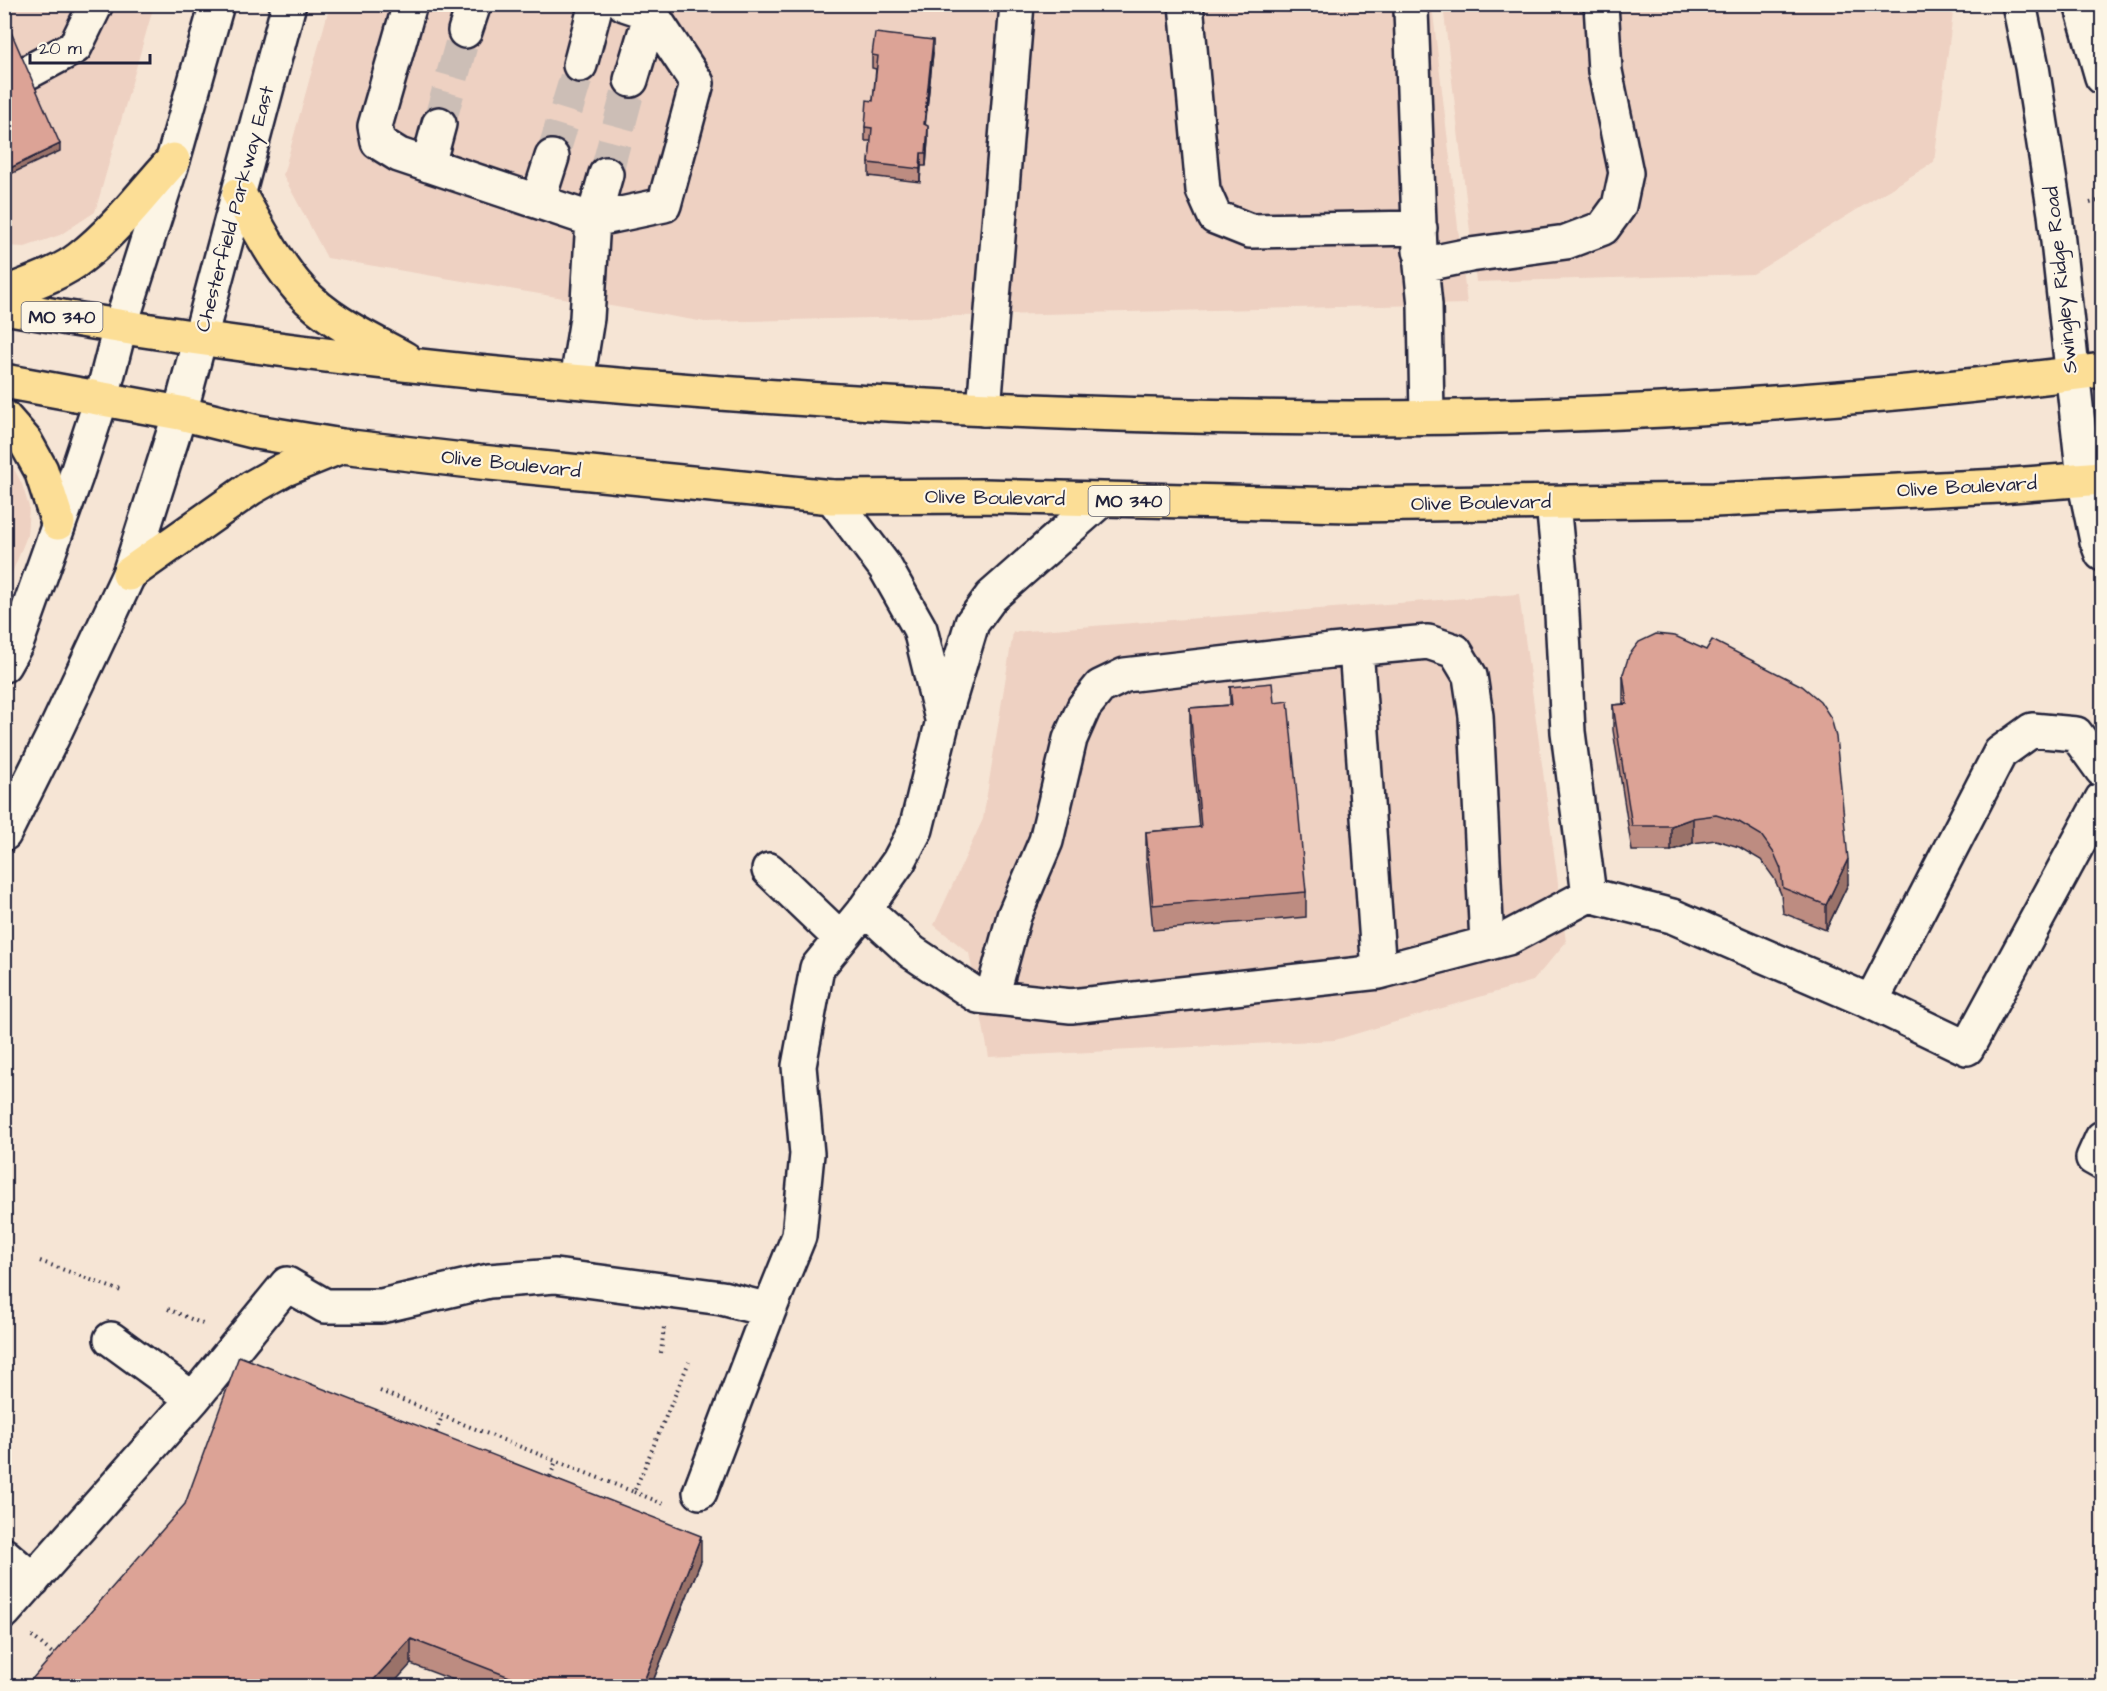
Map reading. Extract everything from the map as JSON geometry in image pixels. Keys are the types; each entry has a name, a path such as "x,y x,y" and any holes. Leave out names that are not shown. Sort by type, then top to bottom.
{"main road":[{"path":"4,294 41,279 78,259 106,235 173,160"},
{"path":"240,194 278,261 302,292 337,321 420,367"},
{"name":"MO 340","path":"4,307 120,327 420,367 731,395 984,409 1249,416 1540,416 1682,410 1825,400 2087,372"},
{"name":"Olive Boulevard","path":"4,381 180,412 257,432 342,446 832,497 983,496 1349,505 1714,500 2000,486 2093,478"},
{"path":"4,417 25,441 41,470 58,523"},
{"path":"129,574 250,488 283,470 342,446"}],"street":[{"path":"4,85 75,47 96,4"},
{"path":"4,665 16,642 102,398 120,327 173,160 217,4"},
{"name":"Chesterfield Parkway East","path":"4,834 129,574 180,412 289,4"},
{"path":"410,4 375,126 378,142 399,155 593,220 664,205 697,83 640,7"},
{"path":"580,65 597,4"},
{"path":"984,409 1017,4"},
{"path":"1186,4 1203,190 1215,217 1250,231 1420,228"},
{"path":"1421,265 1566,242 1603,228 1619,206 1626,173 1605,71 1601,4"},
{"name":"Swingley Ridge Road","path":"2019,4 2032,67 2055,214 2087,372 2097,541 2103,554"},
{"path":"2081,4 2103,77"},
{"path":"632,80 640,7"},
{"path":"1411,10 1421,265 1425,305 1427,417"},
{"path":"428,165 439,124"},
{"path":"538,201 552,157"},
{"path":"577,381 587,318 593,220 606,174"},
{"path":"832,497 885,567 920,629 943,720"},
{"path":"700,1492 799,1236 807,1154 799,1066 817,968 865,909 899,861 916,829 943,720 972,623 991,597 1101,500"},
{"path":"1553,502 1560,574 1568,732 1589,896"},
{"path":"992,997 1014,916 1046,841 1070,739 1084,706 1100,687 1125,675 1356,648 1428,642 1455,651 1470,676 1476,716 1487,943"},
{"path":"1356,648 1379,972"},
{"path":"1871,1002 2000,753 2032,730 2076,734 2103,770"},
{"path":"865,909 912,952 978,996 1071,1006 1379,972 1508,938 1589,896 1672,916 1871,1002 1967,1048 2103,799"},
{"path":"769,870 840,938"},
{"path":"2103,1138 2093,1158 2103,1162"},
{"path":"16,1622 33,1580 193,1399 287,1284 326,1306 381,1306 489,1281 555,1276 722,1298 769,1310"},
{"path":"111,1340 193,1399"},
{"path":"4,1555 33,1580"}],"path":[{"path":"40,1261 121,1291"},
{"path":"168,1309 207,1326"},
{"path":"380,1391 634,1492 689,1362"},
{"path":"431,1445 442,1416"},
{"path":"546,1490 555,1461"},
{"path":"16,1622 52,1653"}],"shaded area":[{"path":"5,5 154,5 95,212 60,235 25,247 5,246"},
{"path":"330,5 1432,5 1467,304 705,322 327,258 283,175"},
{"path":"1443,5 1954,5 1934,162 1753,274 1476,282"},
{"path":"5,452 22,484 29,507 27,536 5,590"},
{"path":"1519,594 1566,942 1533,981 1335,1040 989,1057 969,953 934,925 983,819 1013,632"}],"building":[{"path":"4,16 60,144 4,171"},
{"path":"875,33 933,40 924,124 928,126 926,153 921,153 920,169 869,163 872,128 865,127 867,100 873,101 878,56 872,55"},
{"path":"1656,634 1675,636 1706,650 1712,640 1802,686 1820,701 1831,718 1836,737 1848,859 1826,905 1783,888 1781,869 1774,853 1761,835 1739,822 1716,815 1693,818 1671,826 1632,826 1613,705 1627,704 1623,674 1629,655 1639,642"},
{"path":"1272,683 1274,703 1288,701 1306,892 1153,905 1146,832 1201,827 1190,708 1232,705 1230,687"},
{"path":"239,1356 701,1536 642,1686 533,1686 411,1639 368,1686 26,1686 185,1504"}],"tunnel":[{"path":"439,124 465,31"},
{"path":"552,157 580,65"},
{"path":"606,174 631,80"}]}
